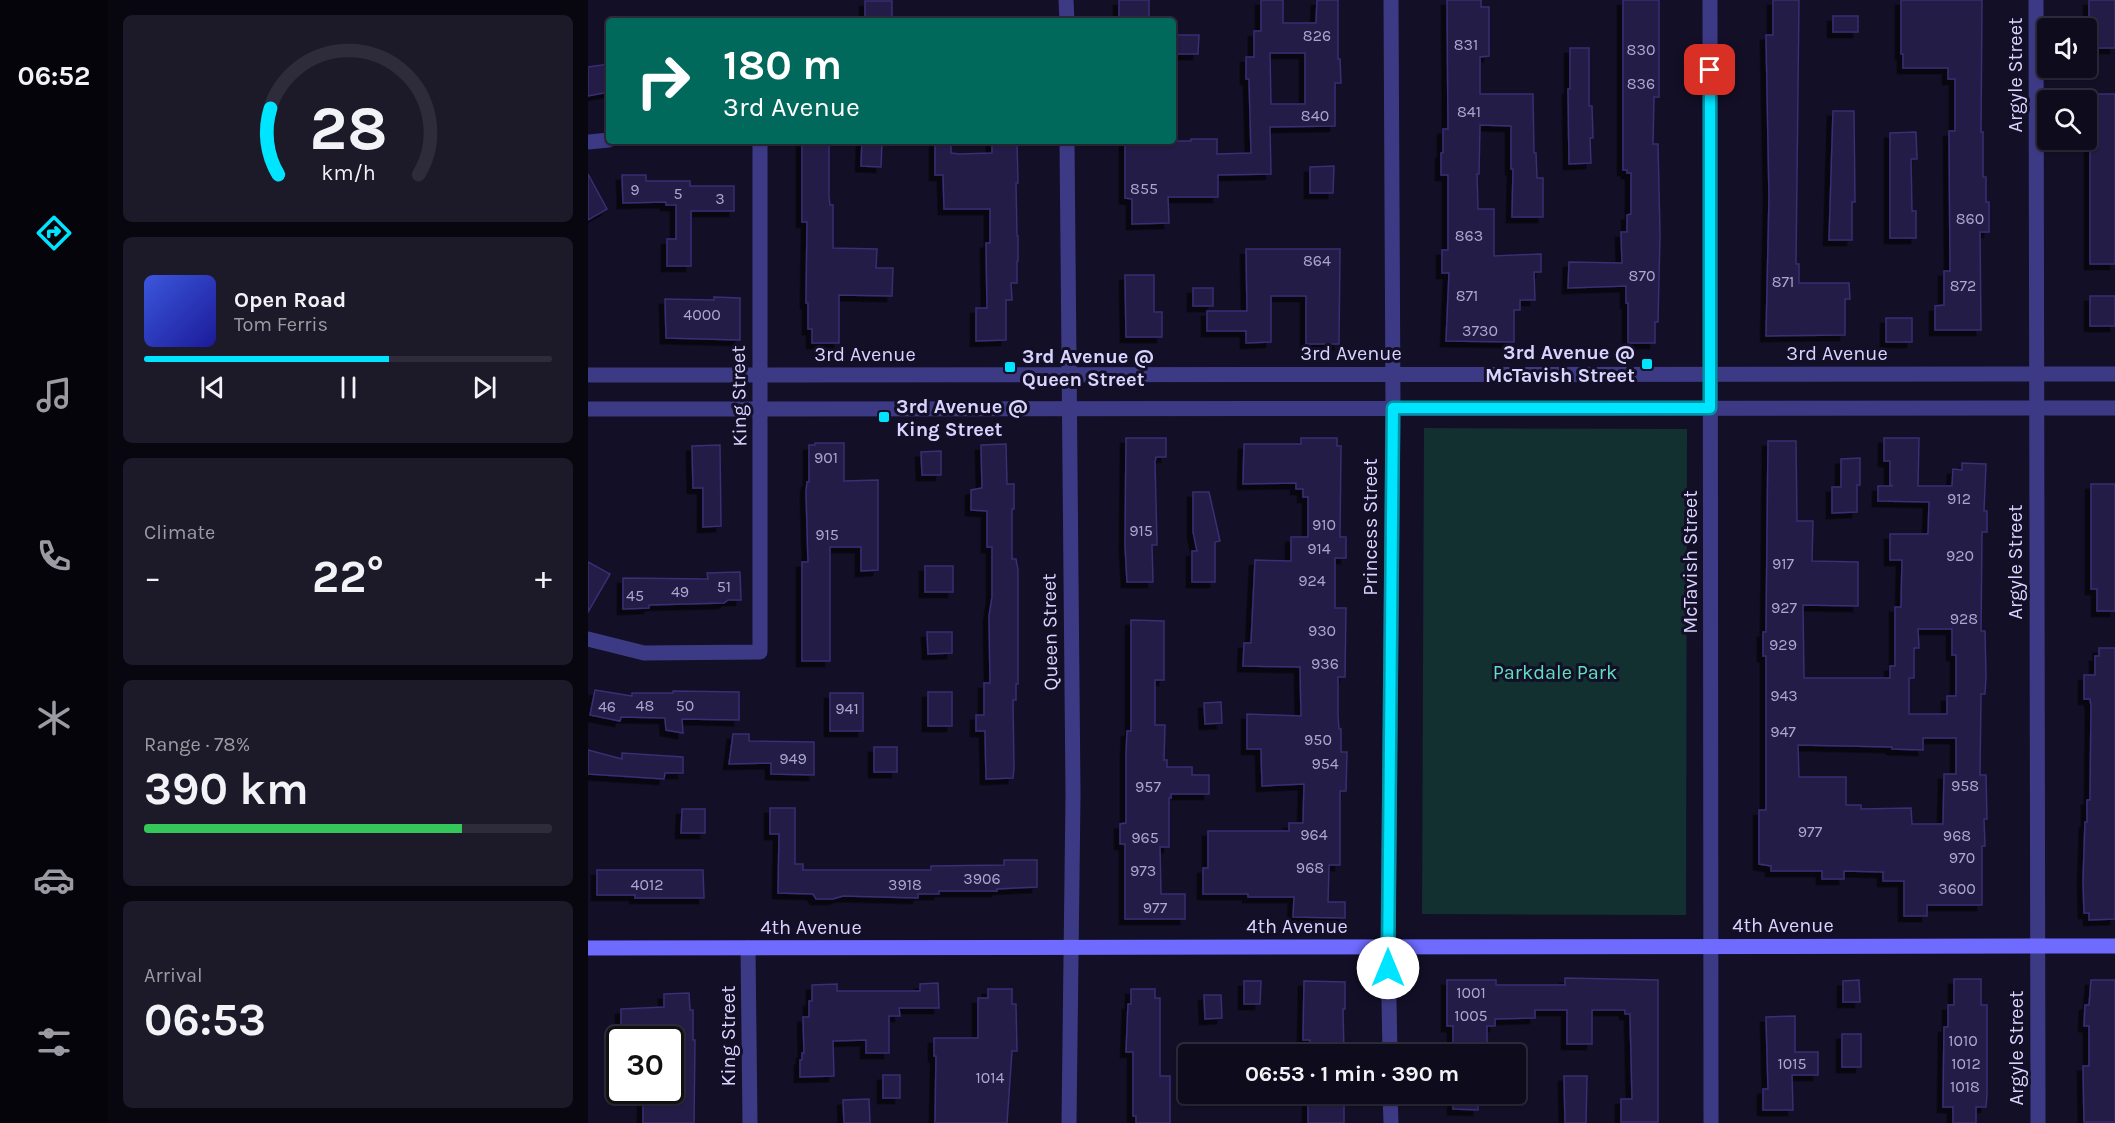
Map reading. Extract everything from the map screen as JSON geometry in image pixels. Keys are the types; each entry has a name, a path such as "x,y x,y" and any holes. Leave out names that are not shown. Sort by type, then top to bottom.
{"street":[{"path":"1066,0 1067,18"},
{"name":"Princess Street","path":"1390,1044 1388,947 1393,408 1391,0"},
{"name":"McTavish Street","path":"1710,0 1711,1123"},
{"name":"Argyle Street","path":"2036,0 2037,1123"},
{"path":"588,142 606,140"},
{"name":"King Street","path":"588,639 644,653 760,652 760,144"},
{"name":"Queen Street","path":"1067,144 1073,795 1069,1123"},
{"name":"3rd Avenue","path":"588,375 2115,374"},
{"path":"588,409 2115,408"},
{"name":"4th Avenue","path":"588,948 2115,946"},
{"name":"King Street","path":"748,948 750,1123"},
{"path":"1390,1104 1391,1123"}],"green space":[{"name":"Parkdale Park","path":"1424,428 1687,429 1686,915 1422,914"}],"building":[{"path":"1119,0 1149,0 1149,17 1119,17"},
{"path":"1261,0 1283,0 1283,23 1316,23 1317,0 1338,0 1338,59 1340,59 1341,83 1335,83 1335,126 1270,127 1271,174 1218,175 1218,197 1168,197 1169,223 1132,224 1132,199 1125,198 1125,144 1176,144 1176,141 1191,141 1191,139 1217,139 1217,154 1251,153 1249,79 1246,79 1246,57 1254,57 1254,31 1261,31","holes":["1270,53 1305,53 1305,104 1271,104"]},
{"path":"1447,0 1481,0 1481,7 1489,7 1489,56 1480,57 1480,94 1533,94 1534,153 1536,153 1537,178 1543,178 1543,217 1512,217 1511,126 1480,125 1479,174 1477,174 1478,209 1494,209 1494,256 1541,254 1541,272 1534,272 1535,300 1520,300 1520,310 1514,310 1514,342 1446,341 1449,273 1442,273 1442,250 1448,250 1448,175 1441,175 1441,153 1443,153 1443,129 1448,129"},
{"path":"1623,0 1659,0 1659,97 1654,97 1653,144 1658,144 1660,235 1658,322 1655,322 1655,343 1628,343 1626,286 1568,288 1569,262 1622,263 1621,232 1627,232 1627,215 1631,214 1631,173 1623,170"},
{"path":"1773,0 1799,0 1796,264 1799,264 1799,283 1849,283 1850,299 1845,299 1845,335 1766,336 1769,198 1766,35 1773,35"},
{"path":"1901,0 1982,0 1981,132 1983,132 1983,177 1986,177 1986,202 1989,202 1989,232 1980,232 1981,330 1935,330 1935,306 1944,305 1944,271 1950,271 1949,131 1955,131 1955,79 1948,79 1948,68 1903,68"},
{"path":"2089,0 2115,0 2115,48 2097,48 2097,18 2089,18"},
{"path":"865,1 892,1 892,18 865,18"},
{"path":"1833,16 1858,16 1858,32 1833,32"},
{"path":"1177,35 1199,35 1198,54 1177,54"},
{"path":"1570,48 1589,48 1589,106 1592,106 1593,138 1590,138 1591,163 1569,164"},
{"path":"606,64 606,93 588,96 588,67"},
{"path":"2097,94 2115,94 2115,264 2090,264 2090,150 2097,150"},
{"path":"1833,111 1854,111 1855,202 1852,202 1852,240 1829,240"},
{"path":"1916,132 1917,159 1911,159 1912,211 1916,211 1916,238 1890,238 1890,133"},
{"path":"802,144 829,144 829,197 830,205 833,205 833,248 877,249 876,268 893,268 892,296 839,295 839,343 812,343 812,329 808,329 808,303 806,303 807,222 802,222"},
{"path":"862,144 882,144 881,167 861,166"},
{"path":"935,144 951,144 951,153 959,154 992,153 992,144 1017,144 1017,283 1011,283 1012,300 1006,300 1006,340 976,341 976,308 987,308 986,243 990,243 990,209 944,209 943,175 935,175"},
{"path":"1334,166 1333,193 1310,193 1310,167"},
{"path":"588,174 607,209 588,220"},
{"path":"622,175 646,175 646,181 690,181 690,186 734,186 734,211 691,211 691,266 667,266 667,239 676,239 676,205 666,205 666,202 623,203"},
{"path":"1246,249 1340,249 1339,344 1306,344 1306,296 1271,296 1271,342 1246,343 1246,331 1207,331 1207,311 1247,311"},
{"path":"1125,275 1154,275 1154,312 1162,312 1162,337 1126,337"},
{"path":"1193,288 1213,288 1213,306 1193,306"},
{"path":"2090,296 2115,296 2115,326 2090,326"},
{"path":"714,297 740,298 740,340 666,338 665,299 714,300"},
{"path":"1886,318 1912,318 1912,342 1886,342"},
{"path":"1126,438 1166,438 1166,457 1156,457 1155,462 1157,545 1152,545 1153,582 1127,582"},
{"path":"1301,438 1337,438 1337,446 1341,446 1340,537 1346,537 1346,558 1335,558 1335,608 1346,608 1345,677 1338,677 1338,716 1339,729 1341,729 1341,752 1347,752 1346,791 1340,791 1340,865 1329,865 1328,902 1345,902 1345,918 1293,917 1294,897 1203,894 1203,868 1208,868 1208,831 1289,831 1289,823 1303,823 1304,784 1262,786 1261,749 1247,749 1247,714 1301,716 1300,667 1243,666 1244,643 1251,643 1255,560 1291,561 1291,537 1308,537 1308,497 1303,497 1303,489 1296,489 1296,483 1243,484 1244,444 1301,444"},
{"path":"1884,438 1919,438 1918,486 1952,486 1953,469 1962,470 1962,463 1986,464 1984,511 1987,511 1987,532 1982,532 1981,631 1985,631 1986,676 1985,694 1981,694 1980,775 1986,775 1987,819 1984,819 1985,846 1982,846 1982,905 1927,905 1927,916 1904,916 1904,881 1883,881 1883,872 1844,871 1844,879 1822,879 1822,871 1771,871 1771,866 1759,864 1759,810 1766,810 1766,656 1763,656 1763,632 1766,632 1768,441 1796,441 1797,521 1813,521 1812,561 1858,562 1858,606 1803,605 1804,678 1890,678 1890,666 1895,666 1895,607 1901,607 1902,560 1890,560 1890,534 1928,534 1929,502 1878,501 1878,486 1893,486 1890,485 1890,461 1884,461","holes":["1918,629 1952,629 1952,655 1956,655 1956,696 1947,696 1947,714 1909,714 1909,678 1914,678 1914,648 1919,648","1923,738 1956,738 1956,774 1944,774 1943,824 1912,824 1911,808 1861,809 1861,805 1846,805 1846,777 1799,777 1798,745 1923,750"]},
{"path":"815,443 844,443 844,481 878,480 878,570 861,571 861,547 830,547 830,661 802,661 802,562 808,562 806,492 807,482 809,482 809,445 815,445"},
{"path":"1006,444 1007,484 1014,484 1012,559 1016,559 1018,570 1018,684 1016,684 1016,700 1013,700 1014,768 1013,778 986,779 985,731 976,731 976,715 984,715 984,683 990,683 989,616 992,597 992,547 987,547 987,511 971,510 971,490 982,488 981,445"},
{"path":"720,445 721,526 703,527 703,488 693,488 692,446"},
{"path":"941,451 941,475 922,475 921,452"},
{"path":"1860,458 1857,512 1832,513 1832,487 1841,487 1841,459"},
{"path":"2091,484 2115,484 2115,611 2097,611 2097,589 2091,589"},
{"path":"1193,492 1209,492 1220,541 1215,542 1215,582 1192,582 1192,551 1197,551 1193,532"},
{"path":"588,562 610,574 588,612"},
{"path":"925,566 953,566 953,592 925,592"},
{"path":"740,572 741,600 728,600 724,603 649,605 649,608 623,609 623,578 708,579 707,573"},
{"path":"1131,620 1164,621 1164,680 1155,680 1155,725 1165,725 1164,760 1167,760 1167,767 1192,767 1192,775 1209,775 1209,794 1171,794 1169,798 1169,847 1160,847 1161,894 1185,894 1185,919 1125,919 1125,844 1120,844 1120,824 1126,823 1127,731 1131,731"},
{"path":"927,632 952,632 952,653 928,654"},
{"path":"2099,648 2115,648 2115,919 2089,920 2089,913 2084,913 2083,881 2085,822 2087,822 2087,800 2090,800 2091,706 2090,699 2084,699 2084,675 2095,675 2095,656 2099,656"},
{"path":"595,690 632,696 632,693 673,693 673,691 739,692 739,720 682,719 683,733 666,730 665,718 621,717 620,721 590,715"},
{"path":"928,692 952,692 952,726 928,726"},
{"path":"830,693 863,693 863,731 830,731"},
{"path":"1221,702 1222,723 1205,724 1204,703"},
{"path":"733,734 749,734 749,741 814,742 814,775 771,774 771,763 729,764"},
{"path":"874,747 897,747 897,772 874,772"},
{"path":"588,750 622,759 622,753 683,757 683,773 665,773 664,779 588,774"},
{"path":"770,808 795,808 795,864 803,864 803,870 931,870 931,866 1004,865 1004,860 1037,860 1037,887 997,889 997,891 939,891 939,894 918,894 918,898 843,896 833,899 816,899 813,894 778,893 779,834 770,834"},
{"path":"682,809 705,809 705,833 681,833"},
{"path":"597,870 703,870 704,898 635,898 635,895 597,895"},
{"path":"1565,978 1658,980 1658,1122 1621,1122 1621,1099 1632,1099 1630,1014 1625,1014 1625,1010 1592,1010 1592,1044 1567,1044 1567,1010 1535,1010 1535,1018 1495,1019 1495,1026 1487,1026 1487,1044 1453,1044 1453,1026 1447,1026 1447,980 1496,980 1496,985 1565,985"},
{"path":"1954,979 1981,979 1981,1005 1987,1005 1986,1107 1976,1107 1976,1123 1953,1123 1953,1107 1943,1107 1944,1027 1948,1027 1948,1005 1954,1005"},
{"path":"1859,980 1860,1002 1843,1002 1843,981"},
{"path":"2091,980 2115,980 2115,1122 2084,1122 2083,1066 2089,1066 2089,1026 2084,1026 2085,1005 2089,1005"},
{"path":"1244,981 1261,981 1260,1004 1244,1004"},
{"path":"1304,981 1345,982 1344,1044 1310,1044 1310,1040 1303,1040"},
{"path":"938,983 939,1008 899,1008 900,1016 889,1016 889,1053 866,1053 866,1040 833,1041 834,1076 800,1077 800,1060 804,1053 803,1017 809,1017 812,985 837,984 837,991 920,991 920,984"},
{"path":"988,989 1012,989 1012,1004 1016,1004 1017,1051 1012,1051 1007,1123 935,1123 934,1038 978,1038 978,998 988,998"},
{"path":"1131,989 1155,989 1155,998 1160,998 1160,1076 1170,1076 1170,1123 1136,1123 1136,1116 1133,1116 1133,1052 1126,1052 1128,1004 1131,1004"},
{"path":"689,993 690,1010 693,1010 694,1123 643,1123 643,1104 684,1104 684,1026 621,1026 621,1009 664,1007 664,994"},
{"path":"1204,995 1221,995 1222,1018 1205,1019"},
{"path":"1795,1016 1795,1052 1818,1052 1818,1075 1792,1075 1793,1110 1763,1110 1763,1089 1768,1089 1766,1017"},
{"path":"1842,1034 1861,1034 1861,1067 1842,1067"},
{"path":"883,1075 900,1075 900,1098 883,1098"},
{"path":"1564,1076 1587,1076 1586,1123 1565,1123"},
{"path":"869,1099 870,1123 844,1123 843,1100"},
{"path":"1308,1104 1344,1104 1344,1123 1308,1123"},
{"path":"1453,1104 1478,1104 1478,1110 1453,1109"}],"place":[{"name":"3rd Avenue @ McTavish Street","path":"1647,364"},
{"name":"3rd Avenue @ Queen Street","path":"1010,367"},
{"name":"3rd Avenue @ King Street","path":"884,417"}],"route":[{"path":"1388,968 1393,408 1710,408 1710,70"}]}
